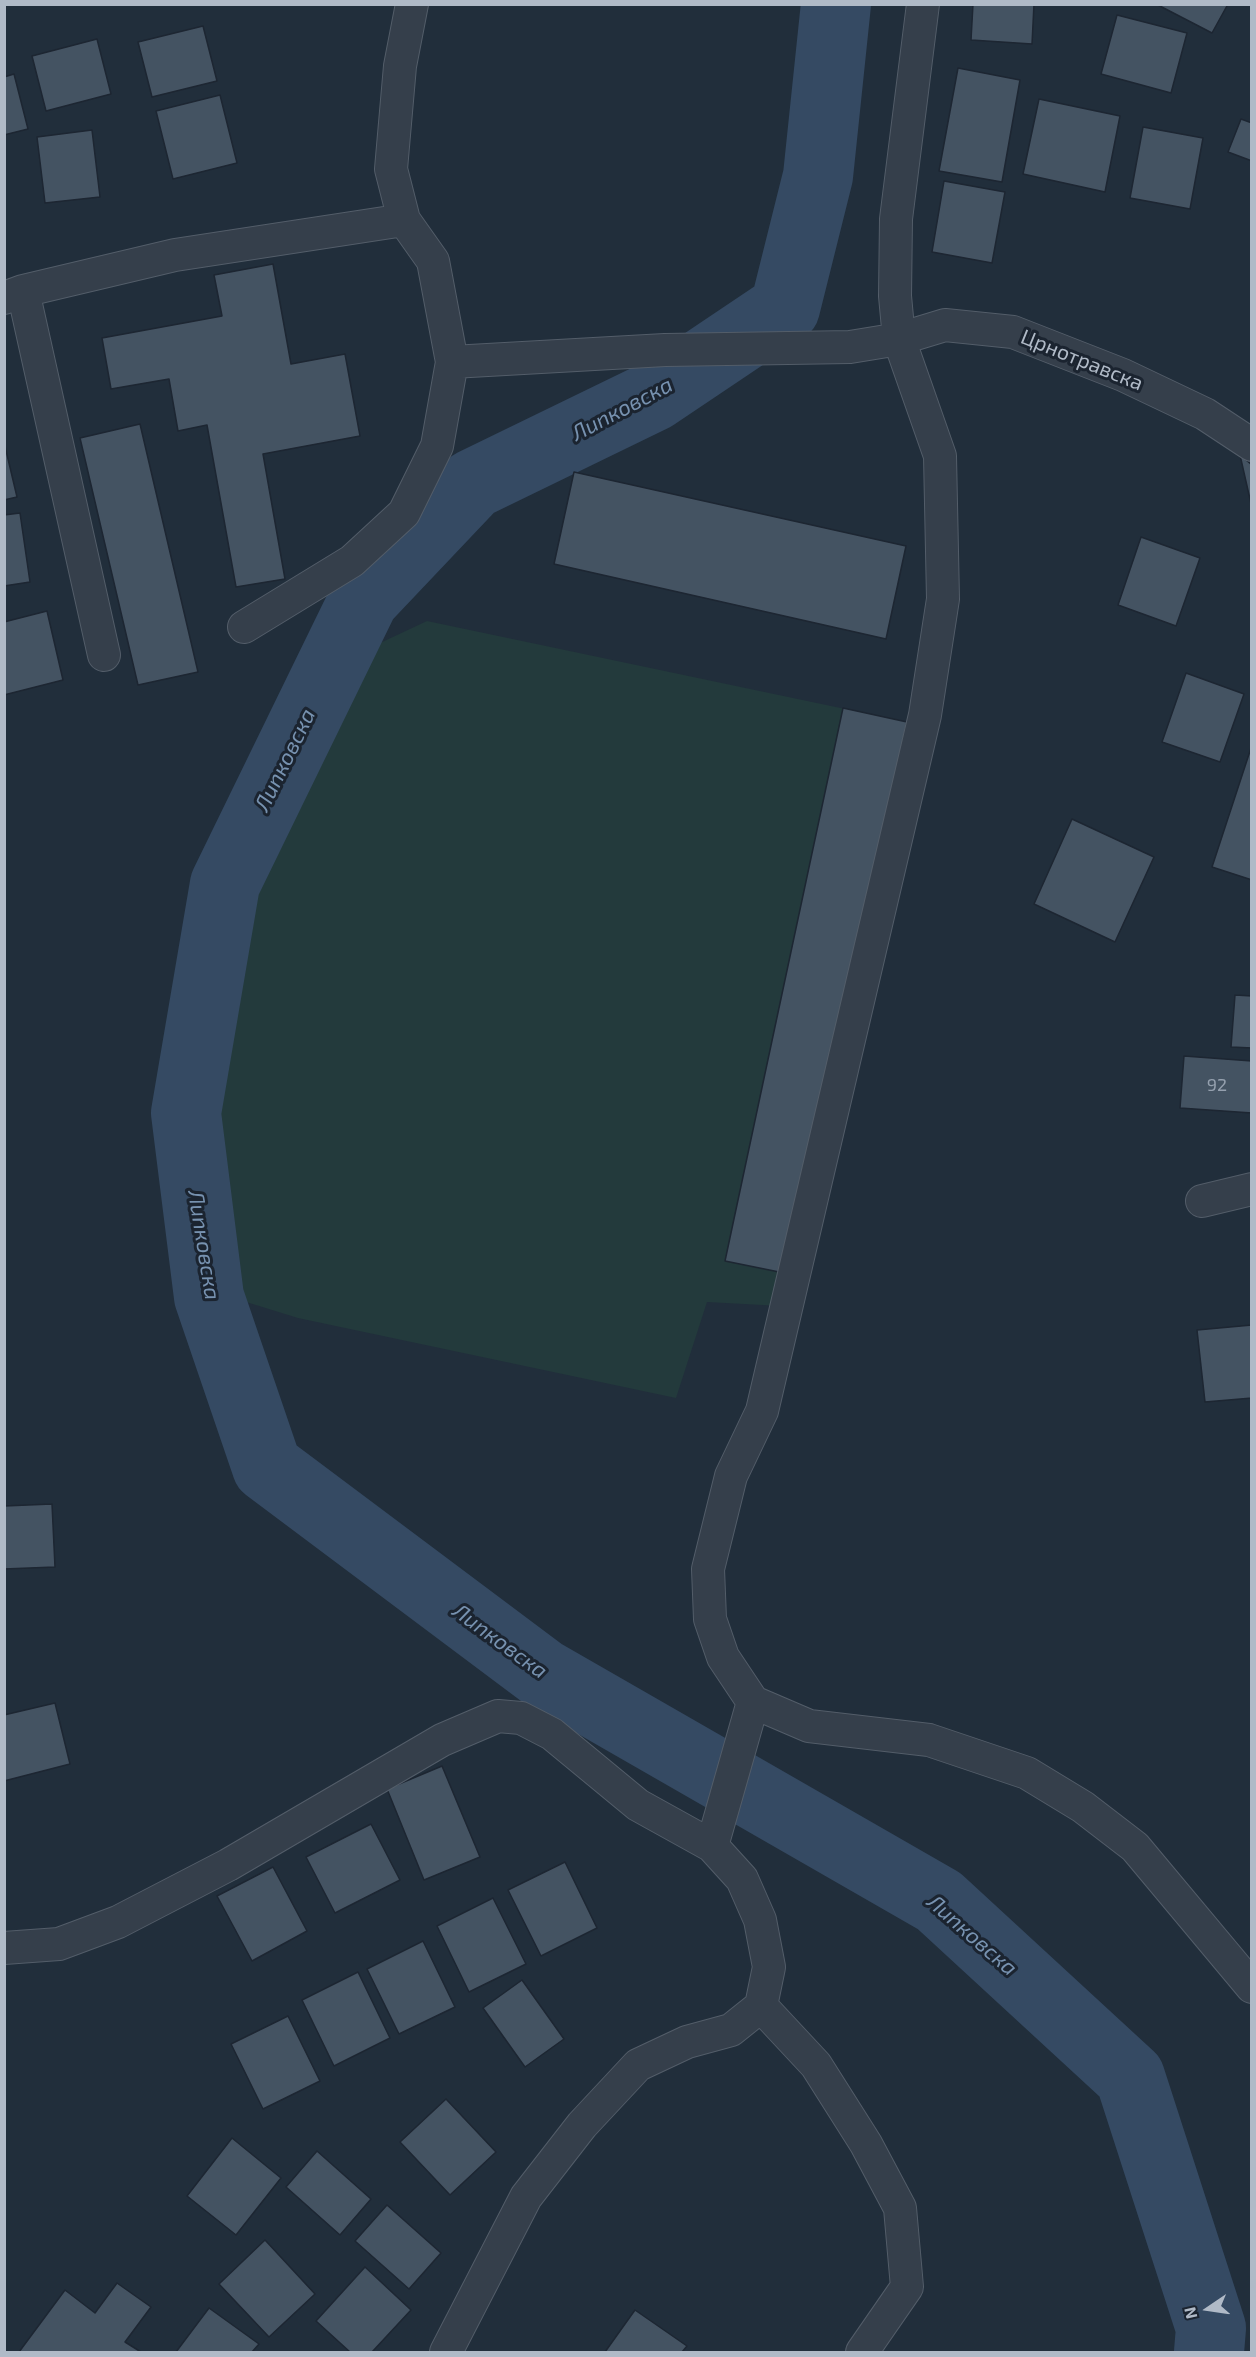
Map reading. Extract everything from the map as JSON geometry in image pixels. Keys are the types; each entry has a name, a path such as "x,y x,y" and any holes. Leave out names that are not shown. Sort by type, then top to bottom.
{"street":[{"path":"244,627 352,561 404,513 437,446 452,363 433,261 404,220 391,169 400,66 412,4"},
{"path":"923,4 896,219 895,296 899,339 940,456 943,599 925,715 762,1411 731,1476 720,1530 708,1569 710,1619 723,1657 753,1702 809,1726 929,1740 1027,1773 1083,1807 1136,1847 1251,1986"},
{"path":"104,656 14,294 174,255 404,220"},
{"name":"Црнотравска","path":"452,363 665,350 850,347 899,339 945,325 1013,332 1123,375 1205,414 1251,445"},
{"path":"1202,1201 1251,1189"},
{"path":"712,1846 753,1702"},
{"path":"4,1948 59,1944 117,1922 228,1864 442,1740 498,1716 521,1718 552,1734 638,1805 712,1846 742,1879 760,1920 769,1967 761,2006 730,2030 687,2042 638,2065 582,2125 526,2197 446,2352"},
{"path":"761,2006 816,2065 866,2144 900,2208 907,2287 862,2352"}],"green space":[{"path":"427,621 907,722 781,1306 707,1302 676,1398 298,1318 243,1301 211,1115 249,913 361,652"}],"building":[{"path":"973,4 1034,4 1032,44 971,40"},
{"path":"1156,4 1228,4 1212,33"},
{"path":"1117,15 1187,33 1171,93 1101,74"},
{"path":"203,26 217,81 152,97 138,42"},
{"path":"97,39 111,94 46,111 32,56"},
{"path":"958,68 1020,80 1002,182 939,171"},
{"path":"14,74 28,129 4,135 4,77"},
{"path":"220,95 237,163 173,179 156,111"},
{"path":"1039,99 1120,116 1105,192 1023,174"},
{"path":"1241,119 1252,123 1252,161 1228,152"},
{"path":"1143,127 1203,138 1190,209 1130,198"},
{"path":"92,130 100,197 45,203 37,137"},
{"path":"944,181 1005,192 992,263 932,252"},
{"path":"273,264 291,364 345,354 360,436 263,454 285,579 236,587 207,425 178,431 169,379 111,389 102,338 222,316 214,275"},
{"path":"140,424 198,672 138,685 80,438"},
{"path":"4,442 17,497 4,500"},
{"path":"1240,455 1252,465 1252,508"},
{"path":"574,472 906,546 886,639 554,564"},
{"path":"20,513 30,582 4,586 4,515"},
{"path":"1141,537 1200,558 1176,626 1118,605"},
{"path":"47,611 63,680 4,695 4,622"},
{"path":"1186,673 1244,694 1220,762 1162,742"},
{"path":"843,708 907,722 789,1274 725,1261"},
{"path":"1252,745 1252,880 1212,867"},
{"path":"1072,819 1154,857 1115,942 1034,904"},
{"path":"1235,995 1252,996 1252,1048 1231,1047"},
{"path":"1184,1056 1252,1061 1252,1113 1180,1108"},
{"path":"1252,1325 1252,1398 1205,1402 1197,1330"},
{"path":"52,1504 55,1567 4,1569 4,1506"},
{"path":"55,1703 70,1764 4,1781 4,1715"},
{"path":"442,1766 480,1857 424,1880 387,1789"},
{"path":"371,1824 400,1880 335,1913 306,1857"},
{"path":"565,1862 597,1928 541,1956 508,1890"},
{"path":"273,1867 307,1931 252,1961 217,1896"},
{"path":"493,1898 526,1964 469,1992 437,1926"},
{"path":"423,1941 455,2007 399,2034 367,1969"},
{"path":"358,1972 390,2038 334,2066 302,2000"},
{"path":"522,1980 564,2039 525,2067 483,2008"},
{"path":"288,2016 320,2081 263,2109 231,2044"},
{"path":"446,2099 496,2152 450,2195 400,2142"},
{"path":"232,2138 281,2178 236,2235 187,2196"},
{"path":"317,2151 371,2199 340,2235 286,2187"},
{"path":"387,2205 441,2253 409,2289 355,2241"},
{"path":"265,2240 315,2294 269,2337 219,2284"},
{"path":"365,2267 411,2310 372,2352 350,2352 316,2321"},
{"path":"117,2283 151,2307 125,2342 141,2352 19,2352 65,2290 95,2313"},
{"path":"209,2308 259,2344 252,2352 176,2352"},
{"path":"635,2310 687,2346 682,2352 605,2352"}],"waterway":[{"name":"Липковска","path":"836,4 818,176 785,308 654,396 473,484 364,599 225,884 186,1113 209,1297 267,1467 542,1673 939,1901 1130,2077 1211,2328 1209,2352"}]}
